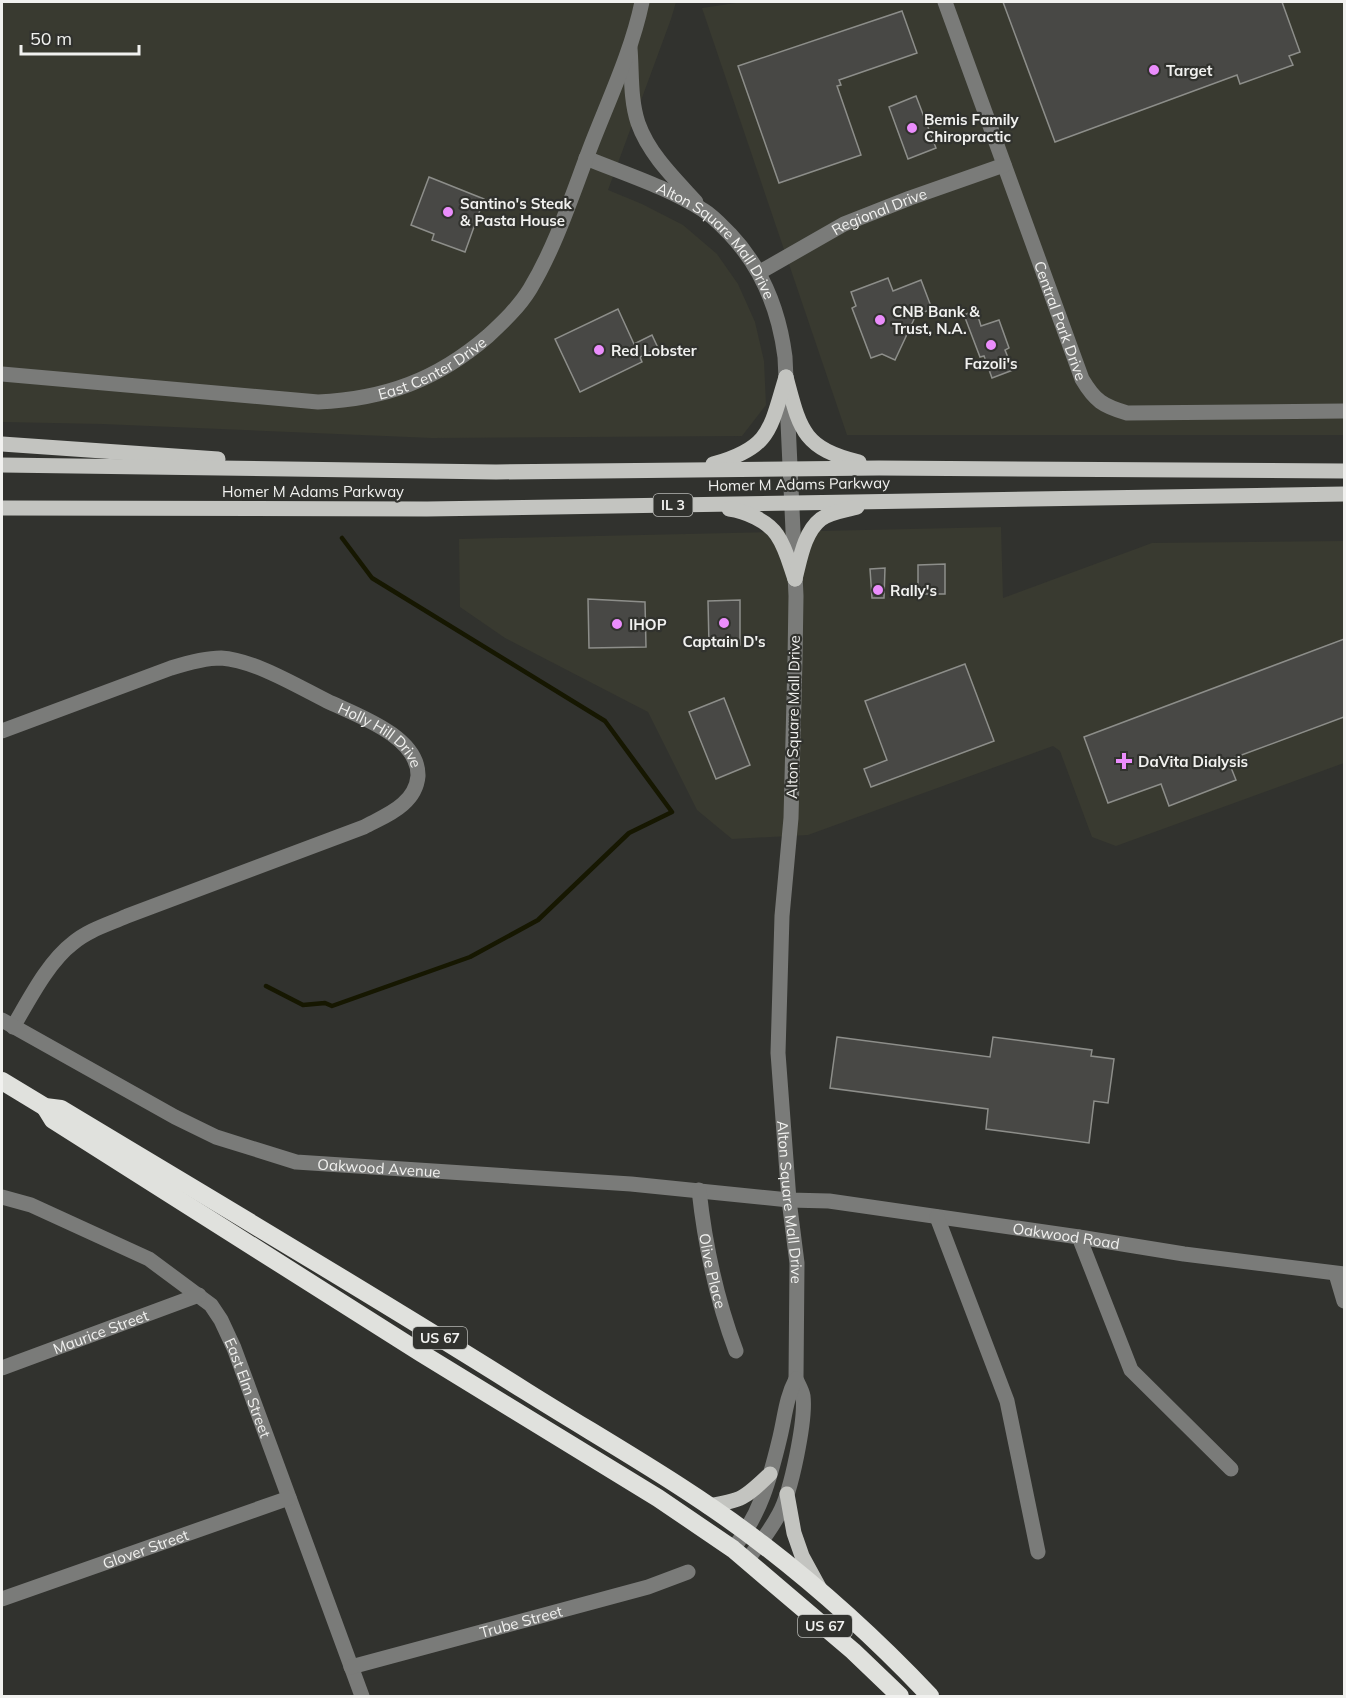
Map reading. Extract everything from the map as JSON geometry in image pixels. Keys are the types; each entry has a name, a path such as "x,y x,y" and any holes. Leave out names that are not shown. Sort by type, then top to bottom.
{"highway":[{"name":"US 67","path":"2,1081 45,1107 61,1109 81,1121 435,1335 707,1506 753,1538 822,1592 867,1632 930,1696"},
{"name":"US 67","path":"45,1107 52,1120 421,1353 658,1498 740,1554 853,1651 900,1696"}],"main road":[{"path":"786,377 795,411 805,434 811,441 818,447 842,458 879,468"},
{"path":"690,470 731,459 754,448 765,437 786,377"},
{"path":"2,444 231,460 496,472"},
{"name":"Homer M Adams Parkway","path":"2,465 496,472 879,468 1344,471"},
{"name":"Homer M Adams Parkway","path":"2,508 427,509 1344,494"},
{"path":"795,579 803,548 821,518 886,501"},
{"path":"693,504 739,510 756,518 776,534 795,579"},
{"path":"707,1506 732,1502 748,1495 770,1473"},
{"path":"788,1494 794,1533 802,1556 822,1592"}],"street":[{"name":"East Center Drive","path":"2,374 318,402 356,399 381,394 412,384 435,373 476,345 502,323 521,302 549,253 630,44 642,2"},
{"name":"Central Park Drive","path":"945,2 1082,379 1092,395 1107,407 1127,413 1344,411"},
{"path":"630,44 634,103 638,121 647,142 674,178 704,211"},
{"name":"Alton Square Mall Drive","path":"586,158 665,190 704,211 722,225 745,250 760,272 776,310 782,334 795,579 791,818 782,916 779,1030 789,1200 797,1263 796,1378 803,1396 788,1494 780,1512 740,1554"},
{"name":"Regional Drive","path":"760,272 844,224 1004,165"},
{"name":"Holly Hill Drive","path":"2,731 171,668 196,661 220,658 238,661 262,670 388,731 409,751 418,773 416,786 409,798 394,812 364,827 127,916 73,942 7,1023"},
{"name":"Oakwood Avenue","path":"7,1023 206,1132 257,1151 296,1162 699,1190 789,1200"},
{"name":"Olive Place","path":"699,1190 703,1227 713,1275 724,1319 736,1351"},
{"name":"East Elm Street","path":"2,1197 32,1205 149,1259 211,1305 234,1348 362,1696"},
{"name":"Oakwood Road","path":"789,1200 829,1201 1184,1254 1340,1274"},
{"path":"937,1217 1007,1401 1038,1552"},
{"path":"1078,1237 1131,1370 1231,1469"},
{"path":"1340,1274 1344,1301"},
{"name":"Maurice Street","path":"2,1368 199,1295"},
{"name":"Alton Square Mall Drive","path":"753,1538 754,1519 770,1473 787,1397 796,1378"},
{"name":"Glover Street","path":"2,1599 289,1498"},
{"name":"Trube Street","path":"351,1667 648,1587 688,1572"}],"shaded area":[{"path":"2,2 676,2 608,190 683,225 717,254 738,284 755,322 764,361 766,405 742,436 432,438 2,422"},
{"path":"743,2 1344,2 1344,435 847,435 702,8"},
{"path":"1001,527 1003,598 1152,543 1344,541 1344,763 1116,846 1092,837 1060,751 1053,746 808,835 732,839 697,810 648,712 505,638 460,607 459,539"}],"building":[{"name":"Target","path":"1003,2 1282,2 1300,52 1289,56 1293,65 1240,84 1237,75 1055,142"},
{"path":"902,11 917,53 839,80 841,85 837,86 861,155 779,183 738,66"},
{"name":"Bemis Family Chiropractic","path":"916,96 936,148 908,159 889,107"},
{"name":"Santino's Steak & Pasta House","path":"429,177 484,199 465,252 432,240 434,234 411,225"},
{"name":"CNB Bank & Trust, N.A.","path":"888,278 893,291 921,280 932,309 916,315 895,360 882,354 871,358 852,308 856,306 851,292"},
{"name":"Red Lobster","path":"618,309 634,344 652,335 658,348 640,357 642,362 580,392 555,339"},
{"name":"Fazoli's","path":"976,310 981,326 999,320 1009,348 1005,350 1013,370 992,378 984,356 980,357 964,315"},
{"path":"945,564 945,594 918,594 918,565"},
{"name":"Rally's","path":"885,568 884,598 872,598 870,569"},
{"name":"IHOP","path":"588,599 645,602 646,647 589,648"},
{"name":"Captain D's","path":"740,600 740,645 709,645 708,601"},
{"path":"1344,639 1344,717 1228,760 1236,780 1169,806 1161,784 1108,803 1084,737"},
{"path":"965,664 994,741 871,787 864,769 887,760 865,701"},
{"path":"724,698 750,765 716,779 689,712"},
{"path":"837,1037 990,1057 993,1037 1092,1050 1091,1056 1114,1059 1108,1103 1094,1101 1089,1143 986,1129 988,1109 830,1088"}],"waterway":[{"path":"266,986 303,1005 325,1003 332,1006 470,957 538,920 629,833 672,812 605,721 372,578 342,538"}],"place":[{"name":"Target","path":"1154,70"},
{"name":"Bemis Family Chiropractic","path":"912,128"},
{"name":"Santino's Steak & Pasta House","path":"448,212"},
{"name":"CNB Bank & Trust, N.A.","path":"880,320"},
{"name":"Fazoli's","path":"991,345"},
{"name":"Red Lobster","path":"599,350"},
{"name":"Rally's","path":"878,590"},
{"name":"Captain D's","path":"724,623"},
{"name":"IHOP","path":"617,624"},
{"name":"DaVita Dialysis","path":"1124,761"}]}
